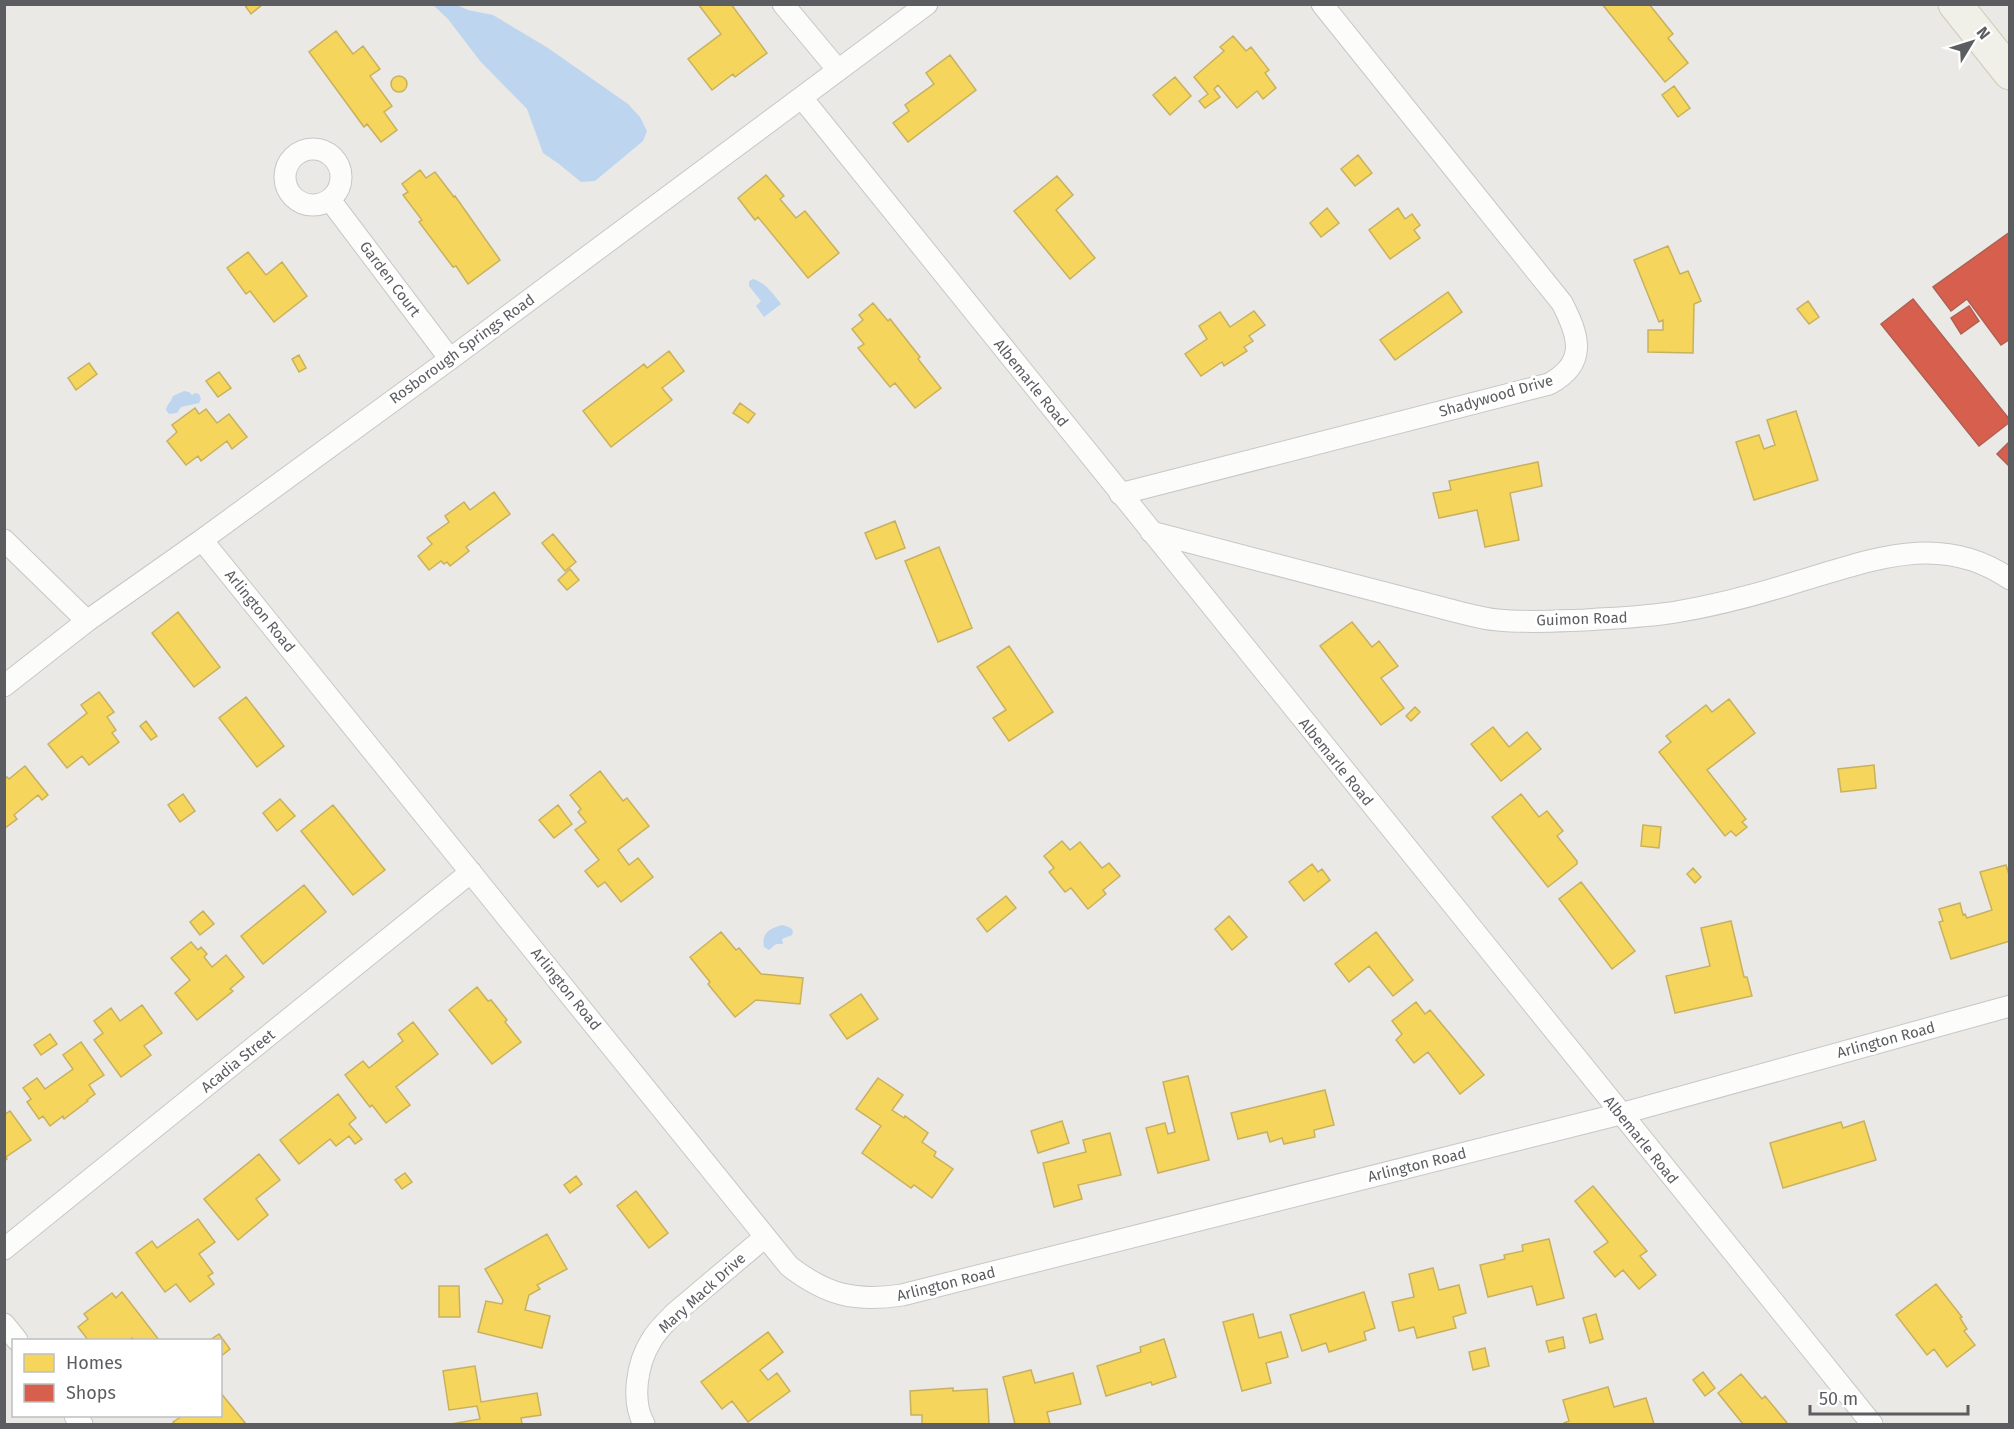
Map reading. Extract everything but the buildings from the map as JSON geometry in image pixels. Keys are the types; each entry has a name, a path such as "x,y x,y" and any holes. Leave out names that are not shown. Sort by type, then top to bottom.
{"main road":[{"path":"1955,4 2010,73"}],"street":[{"path":"783,4 838,70"},
{"name":"Rosborough Springs Road","path":"4,686 87,621 450,359 927,4"},
{"name":"Shadywood Drive","path":"1120,494 1549,384 1560,378 1572,366 1576,354 1577,337 1562,303 1322,4"},
{"name":"Albemarle Road","path":"802,98 1872,1425"},
{"name":"Garden Court","path":"330,200 450,359"},
{"name":"Guimon Road","path":"1151,532 1446,609 1497,620 1547,622 1676,612 1754,595 1872,560 1912,553 1953,554 1989,567 2010,579"},
{"path":"4,540 87,621"},
{"name":"Arlington Road","path":"202,540 789,1266 804,1278 838,1293 857,1298 879,1299 902,1295 1620,1114 2010,1006"},
{"name":"Acadia Street","path":"4,1249 471,872"},
{"name":"Mary Mack Drive","path":"644,1425 638,1401 638,1380 642,1361 651,1342 676,1312 765,1237"},
{"path":"4,1324 15,1339"}],"water":[{"path":"433,5 457,5 468,10 493,15 548,48 628,104 640,117 647,131 643,141 595,181 581,182 543,153 527,109 480,61 448,19"},
{"path":"753,279 765,286 781,304 764,317 756,306 761,301 749,286 749,281"},
{"path":"184,391 192,395 199,394 201,399 199,403 181,407 177,413 169,414 166,410 173,396"},
{"path":"783,925 791,928 792,935 782,939 783,944 776,944 769,950 764,947 765,935"}]}
